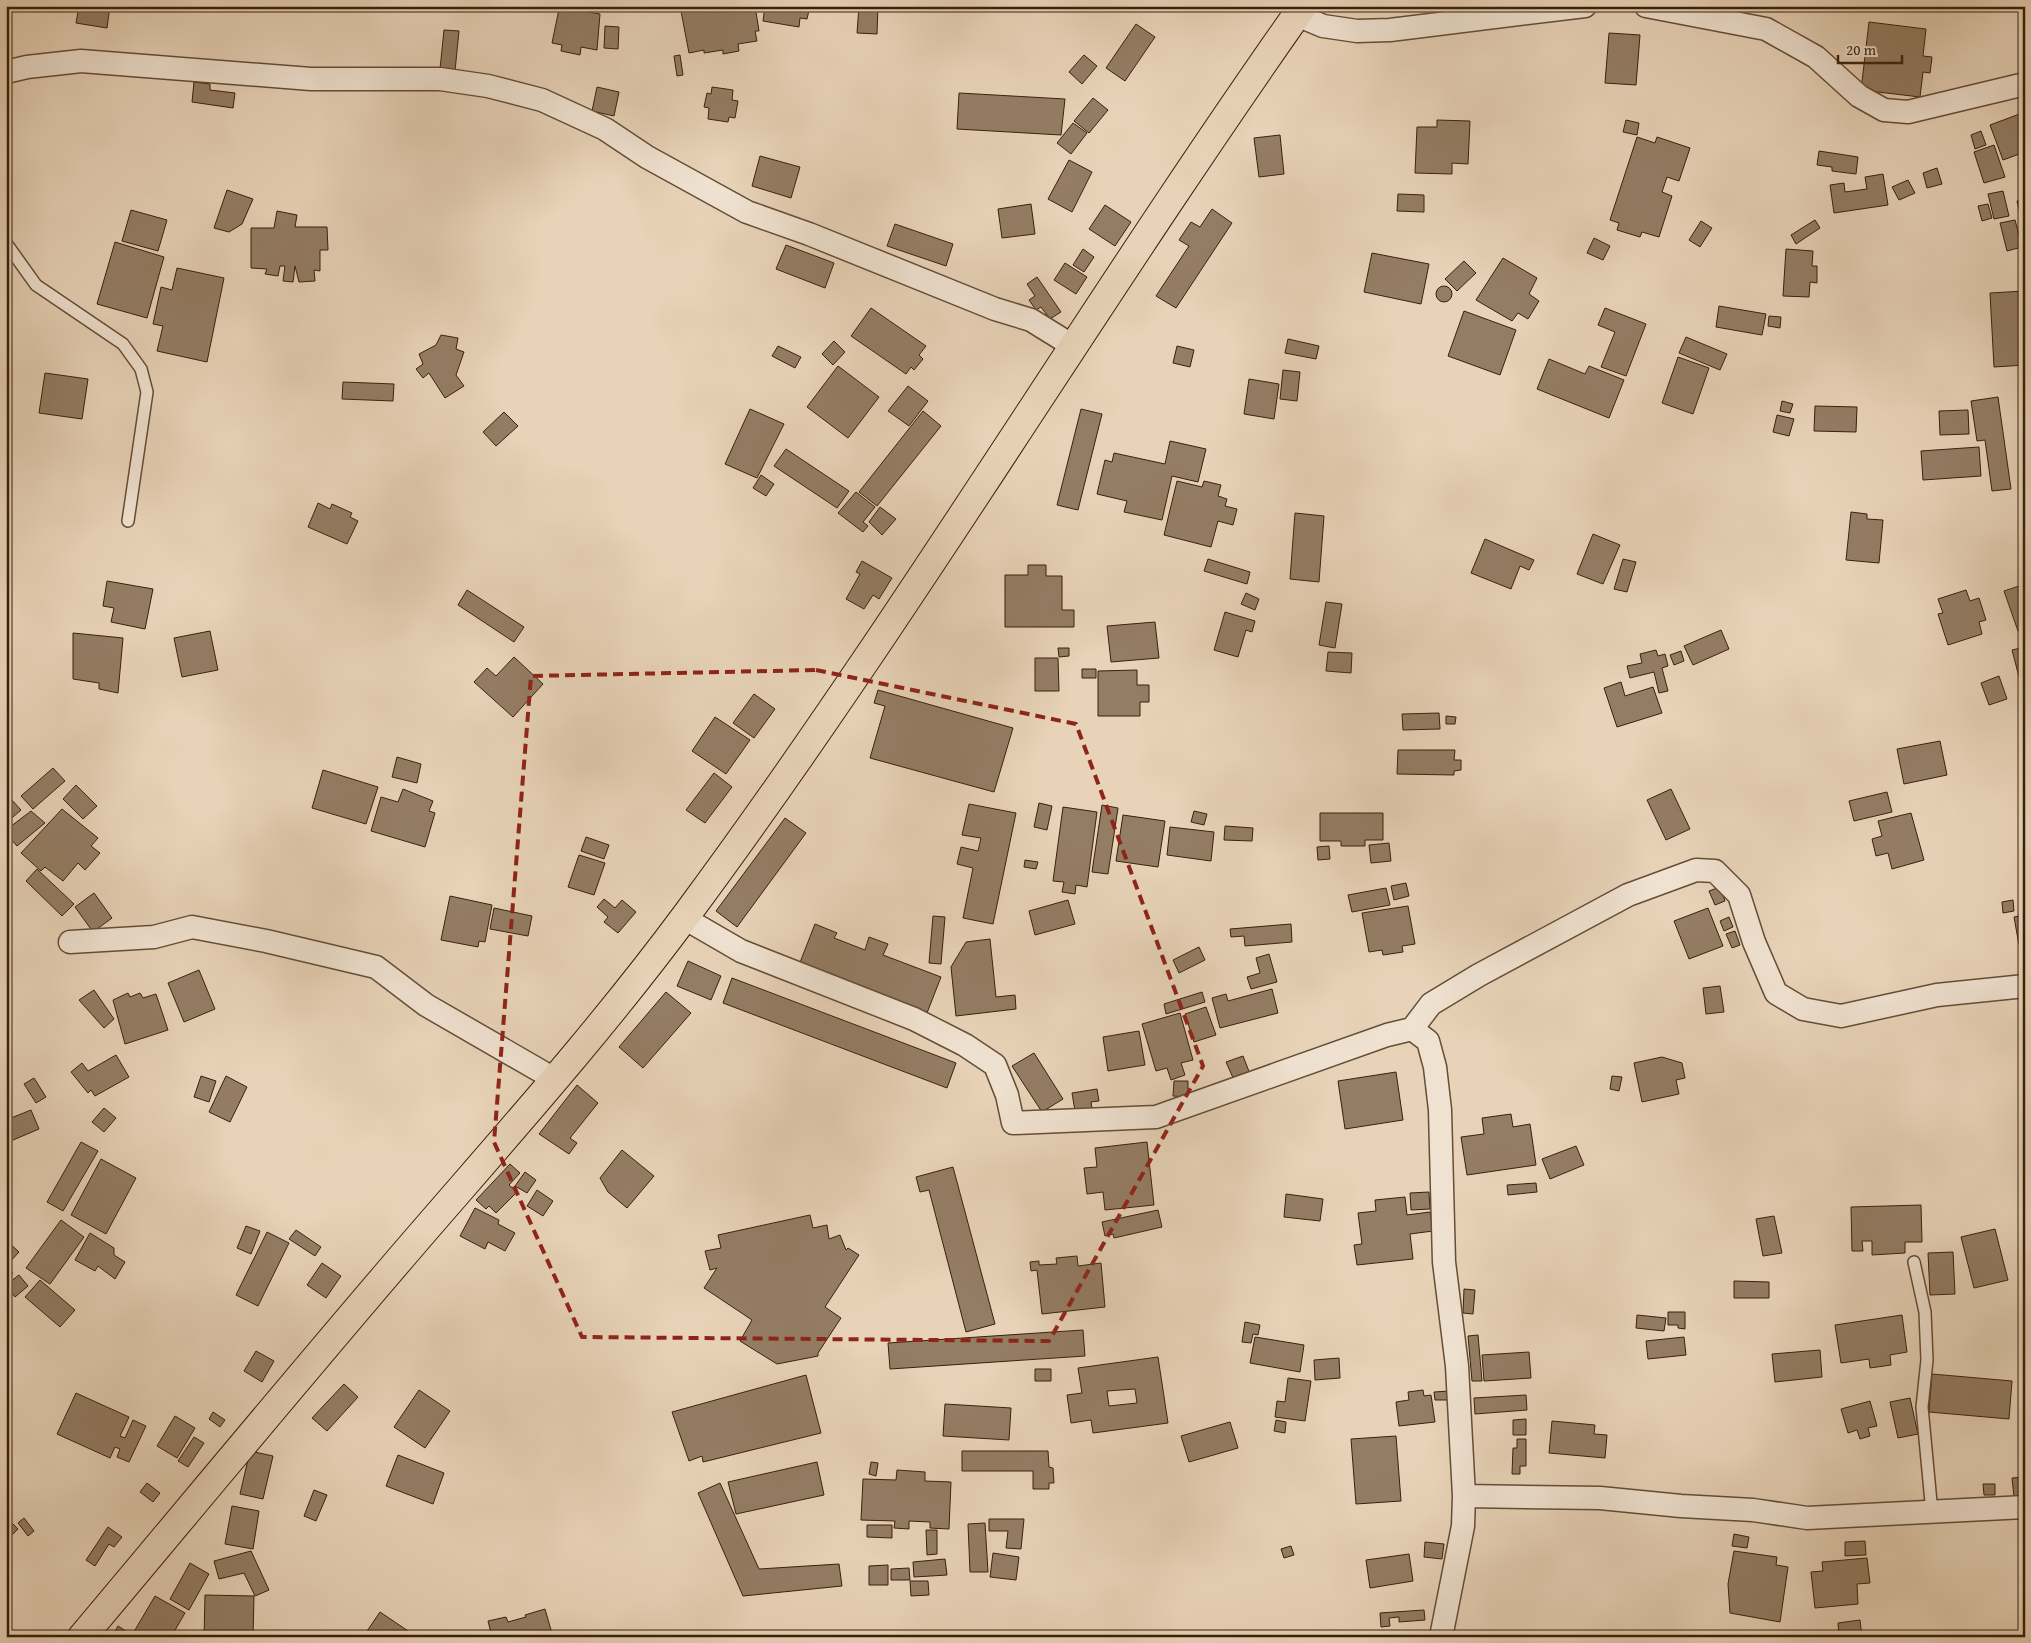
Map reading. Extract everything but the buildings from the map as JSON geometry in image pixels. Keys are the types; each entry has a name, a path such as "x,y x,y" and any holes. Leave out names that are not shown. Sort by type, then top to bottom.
{"main road":[{"path":"82,1637 403,1256 556,1080 684,918 798,761 1073,346 1300,11"}],"street":[{"path":"1300,11 1323,26 1357,31 1390,30 1585,6"},
{"path":"1646,6 1766,29 1816,57 1859,96 1884,110 1908,112 2025,84"},
{"path":"6,72 28,67 81,62 311,79 440,79 488,86 542,100 605,129 646,156 747,212 809,234 995,309 1031,320 1073,346"},
{"path":"684,918 741,951 914,1019 965,1045 995,1065 1007,1095 1013,1123 1156,1117 1387,1035 1412,1029 1431,1004 1479,975 1628,895 1696,870 1715,870 1739,895 1754,942 1776,993 1803,1009 1841,1016 1937,995 2025,986"},
{"path":"70,942 154,937 192,927 266,940 376,967 426,1006 556,1080"},
{"path":"1412,1029 1428,1042 1435,1067 1440,1110 1444,1262 1457,1366 1464,1496 1463,1526 1441,1637"},
{"path":"1464,1496 1600,1498 1680,1506 1753,1510 1807,1518 2025,1507"}],"lane":[{"path":"6,243 36,285 123,344 141,369 147,392 128,521"},
{"path":"1914,1262 1925,1312 1928,1360 1922,1407 1932,1513"}],"highlighted area":[{"path":"816,670 1076,724 1203,1066 1049,1341 582,1337 494,1142 531,676"}]}
